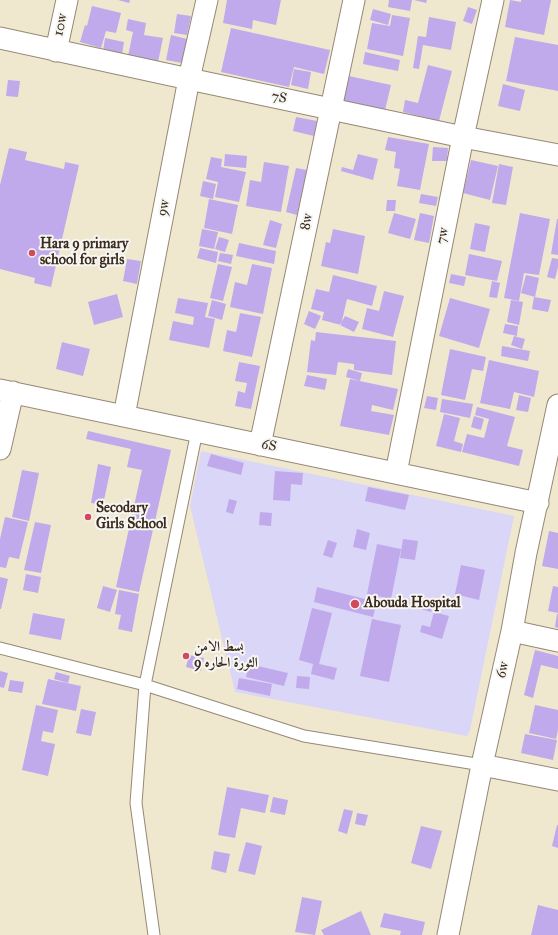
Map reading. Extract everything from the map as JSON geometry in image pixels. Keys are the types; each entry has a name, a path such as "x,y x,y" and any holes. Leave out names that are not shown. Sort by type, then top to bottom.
{"street":[{"name":"10w","path":"56,51 67,0"},
{"name":"9w","path":"124,416 189,79 207,0"},
{"name":"8w","path":"260,445 354,0"},
{"name":"7w","path":"396,473 463,137 493,0"},
{"name":"7S","path":"0,38 463,137 558,155"},
{"name":"6S","path":"6,391 538,503"},
{"path":"0,449 6,391"},
{"name":"6w","path":"448,935 482,765 512,631 526,553 558,405"},
{"path":"512,631 558,641"},
{"path":"482,765 558,780"}],"lane":[{"path":"154,935 136,803 145,685 197,431"},
{"path":"0,648 145,685 304,736 482,765"}],"shaded area":[{"name":"Abouda Hospital","path":"201,451 514,516 470,730 467,736 235,692 190,506"}],"building":[{"path":"118,0 130,0 129,3"},
{"path":"227,0 281,0 276,25 253,20 252,29 223,23"},
{"path":"389,0 412,0 410,11 388,7"},
{"path":"414,0 427,0 426,3"},
{"path":"510,0 521,2 521,0 551,0 544,35 505,27"},
{"path":"92,6 121,13 116,33 106,31 101,48 80,42 85,25 87,26"},
{"path":"468,7 477,10 472,24 463,21"},
{"path":"373,9 391,14 388,25 370,20"},
{"path":"177,14 191,16 187,35 174,33"},
{"path":"392,15 410,18 403,56 367,49 372,23 390,26"},
{"path":"429,17 456,22 451,50 423,45 419,69 413,68 418,36 426,37"},
{"path":"128,19 146,23 144,35 163,38 158,62 128,56 133,32 126,30"},
{"path":"231,28 330,50 324,74 294,67 289,87 221,72"},
{"path":"171,35 187,39 182,63 166,60"},
{"path":"515,37 558,45 558,91 506,81"},
{"path":"105,38 124,42 122,55 103,51"},
{"path":"365,52 400,60 398,71 363,64"},
{"path":"428,65 452,71 439,121 403,112 405,100 418,103"},
{"path":"294,69 311,72 308,89 291,85"},
{"path":"344,75 391,85 385,110 339,100"},
{"path":"8,80 20,81 18,97 6,96"},
{"path":"503,84 525,90 520,111 498,106"},
{"path":"296,117 317,121 314,136 293,131"},
{"path":"388,137 429,144 420,190 397,186 400,169 394,168 396,152 385,150"},
{"path":"433,147 448,148 447,161 432,161"},
{"path":"9,148 27,152 25,160 64,169 65,162 79,165 51,287 34,283 35,278 0,269 0,185"},
{"path":"225,154 247,156 246,168 224,166"},
{"path":"358,154 378,159 373,180 341,171 342,167 353,170"},
{"path":"211,157 222,159 221,167 246,172 239,202 215,197 218,182 206,179"},
{"path":"471,160 498,166 490,200 463,193"},
{"path":"264,162 289,166 281,212 246,206 250,180 261,182"},
{"path":"499,164 513,167 506,205 492,203"},
{"path":"296,168 307,170 297,215 286,212"},
{"path":"203,181 216,184 213,199 200,196"},
{"path":"421,194 438,197 436,206 419,203"},
{"path":"209,199 238,205 232,234 204,228"},
{"path":"387,200 396,200 395,211 386,211"},
{"path":"394,213 416,219 410,239 388,233"},
{"path":"420,213 434,216 429,243 414,240"},
{"path":"520,213 550,219 539,275 524,273 519,301 504,298"},
{"path":"558,219 558,255 551,254"},
{"path":"270,220 282,224 276,248 263,245"},
{"path":"475,223 490,226 485,252 470,249"},
{"path":"202,229 218,232 214,249 199,246"},
{"path":"333,229 365,236 358,274 321,266 326,242 330,243"},
{"path":"219,237 229,240 225,252 215,249"},
{"path":"239,243 276,251 274,264 236,256"},
{"path":"200,248 218,252 216,263 197,258"},
{"path":"220,253 233,255 231,264 218,261"},
{"path":"469,254 502,261 497,281 465,275"},
{"path":"552,258 558,259 555,279 547,277"},
{"path":"127,259 141,261 137,284 123,281"},
{"path":"218,264 232,267 223,301 210,298"},
{"path":"252,264 272,268 263,314 230,307 235,282 247,285"},
{"path":"451,274 466,277 464,286 449,283"},
{"path":"333,275 377,286 372,306 347,299 341,325 322,320 324,312 311,309 316,289 329,292"},
{"path":"526,275 539,278 535,297 521,293"},
{"path":"492,281 500,283 497,298 489,297"},
{"path":"384,291 404,296 393,337 362,329 367,308 379,311"},
{"path":"117,294 123,317 94,325 88,302"},
{"path":"534,297 551,300 548,312 532,309"},
{"path":"178,298 208,303 205,317 215,319 209,348 169,340 173,321 193,325 194,317 175,313"},
{"path":"450,298 490,309 479,348 439,336"},
{"path":"212,300 226,304 222,320 208,316"},
{"path":"511,300 523,302 519,325 507,322"},
{"path":"309,311 321,316 315,329 304,324"},
{"path":"240,313 261,317 252,357 223,351 227,330 236,332"},
{"path":"345,316 359,322 354,332 340,325"},
{"path":"505,324 518,326 517,336 503,333"},
{"path":"316,332 396,341 392,375 354,370 354,364 338,362 336,375 307,372 311,340 315,341"},
{"path":"514,336 525,339 522,349 511,345"},
{"path":"62,342 90,349 83,376 56,369"},
{"path":"502,346 530,351 528,361 501,356"},
{"path":"450,349 486,357 483,371 472,369 465,400 441,395"},
{"path":"489,360 539,371 534,397 514,392 510,409 480,403"},
{"path":"239,362 260,366 251,409 235,406 238,391 245,393 247,383 235,381"},
{"path":"348,369 362,373 360,381 346,377"},
{"path":"307,375 327,379 325,390 304,386"},
{"path":"350,379 398,389 393,410 372,405 371,411 394,415 389,435 340,426"},
{"path":"519,395 531,398 528,412 516,410"},
{"path":"427,396 438,398 436,410 424,408"},
{"path":"442,399 473,404 470,418 440,412"},
{"path":"477,407 515,417 507,446 523,450 519,466 462,452 467,434 484,438 489,419 475,415"},
{"path":"444,414 460,418 454,441 463,444 461,452 436,446"},
{"path":"474,416 484,419 481,430 471,427"},
{"path":"88,431 171,450 139,592 116,587 142,470 127,467 131,449 86,439"},
{"path":"211,454 244,463 241,475 207,466"},
{"path":"98,464 111,467 103,505 91,503"},
{"path":"22,470 39,473 29,521 12,517"},
{"path":"275,471 303,473 302,485 291,484 290,501 273,500"},
{"path":"368,487 409,495 405,510 365,501"},
{"path":"229,499 237,501 233,514 226,512"},
{"path":"260,512 272,513 271,526 259,525"},
{"path":"5,517 28,522 19,559 9,557 6,568 0,567 0,539"},
{"path":"35,522 51,525 41,573 24,570"},
{"path":"357,529 370,533 366,550 353,547"},
{"path":"549,531 558,533 558,569 542,566"},
{"path":"403,539 418,541 415,560 400,558"},
{"path":"328,540 337,543 332,558 323,555"},
{"path":"377,544 401,549 391,599 367,594"},
{"path":"461,565 485,570 479,600 455,594"},
{"path":"26,574 41,577 38,593 23,590"},
{"path":"0,577 8,579 1,609 0,609"},
{"path":"103,586 117,590 110,612 97,608"},
{"path":"553,586 558,587 558,613 548,611"},
{"path":"317,587 377,602 373,617 314,602"},
{"path":"119,590 139,594 132,632 118,629 121,615 115,614"},
{"path":"419,599 433,604 431,612 417,608"},
{"path":"312,608 332,613 319,664 337,668 334,680 311,674 313,664 299,660"},
{"path":"434,612 449,616 442,639 420,632 422,625 430,627"},
{"path":"33,613 65,619 61,640 29,634"},
{"path":"558,614 558,628 555,627"},
{"path":"372,619 401,625 389,682 360,676"},
{"path":"535,650 558,656 558,669 541,665 533,698 524,695"},
{"path":"189,655 204,658 201,671 186,667"},
{"path":"249,664 288,673 284,686 246,677"},
{"path":"0,671 8,673 4,688 0,687"},
{"path":"56,672 70,676 68,683 54,679"},
{"path":"297,676 310,677 309,689 296,688"},
{"path":"239,678 272,684 270,696 237,689"},
{"path":"48,679 81,686 76,711 42,704"},
{"path":"10,680 24,682 22,693 8,691"},
{"path":"36,705 58,710 53,733 43,731 41,741 55,744 48,776 22,770"},
{"path":"535,705 558,710 558,730 556,739 529,733"},
{"path":"81,709 96,712 91,736 76,733"},
{"path":"525,734 557,740 553,760 521,753"},
{"path":"227,787 269,795 265,813 241,808 235,838 218,835"},
{"path":"273,797 288,800 285,815 270,812"},
{"path":"344,809 353,811 347,834 338,831"},
{"path":"357,813 368,815 365,826 355,824"},
{"path":"558,825 558,848 552,846"},
{"path":"421,826 442,831 431,869 411,863"},
{"path":"246,842 262,846 255,875 238,871"},
{"path":"214,851 230,854 226,873 211,869"},
{"path":"302,897 322,901 315,935 295,932"},
{"path":"538,905 558,910 558,935 531,935"},
{"path":"361,911 371,935 324,935 321,930"},
{"path":"384,913 425,922 422,935 400,935 401,931 380,927"}],"place":[{"name":"Hara 9 primary school for girls","path":"32,253"},
{"name":"Secodary Girls School","path":"88,517"},
{"name":"Abouda Hospital","path":"355,604"},
{"name":"بسط الامن الثورة الحاره 9","path":"186,656"}]}
